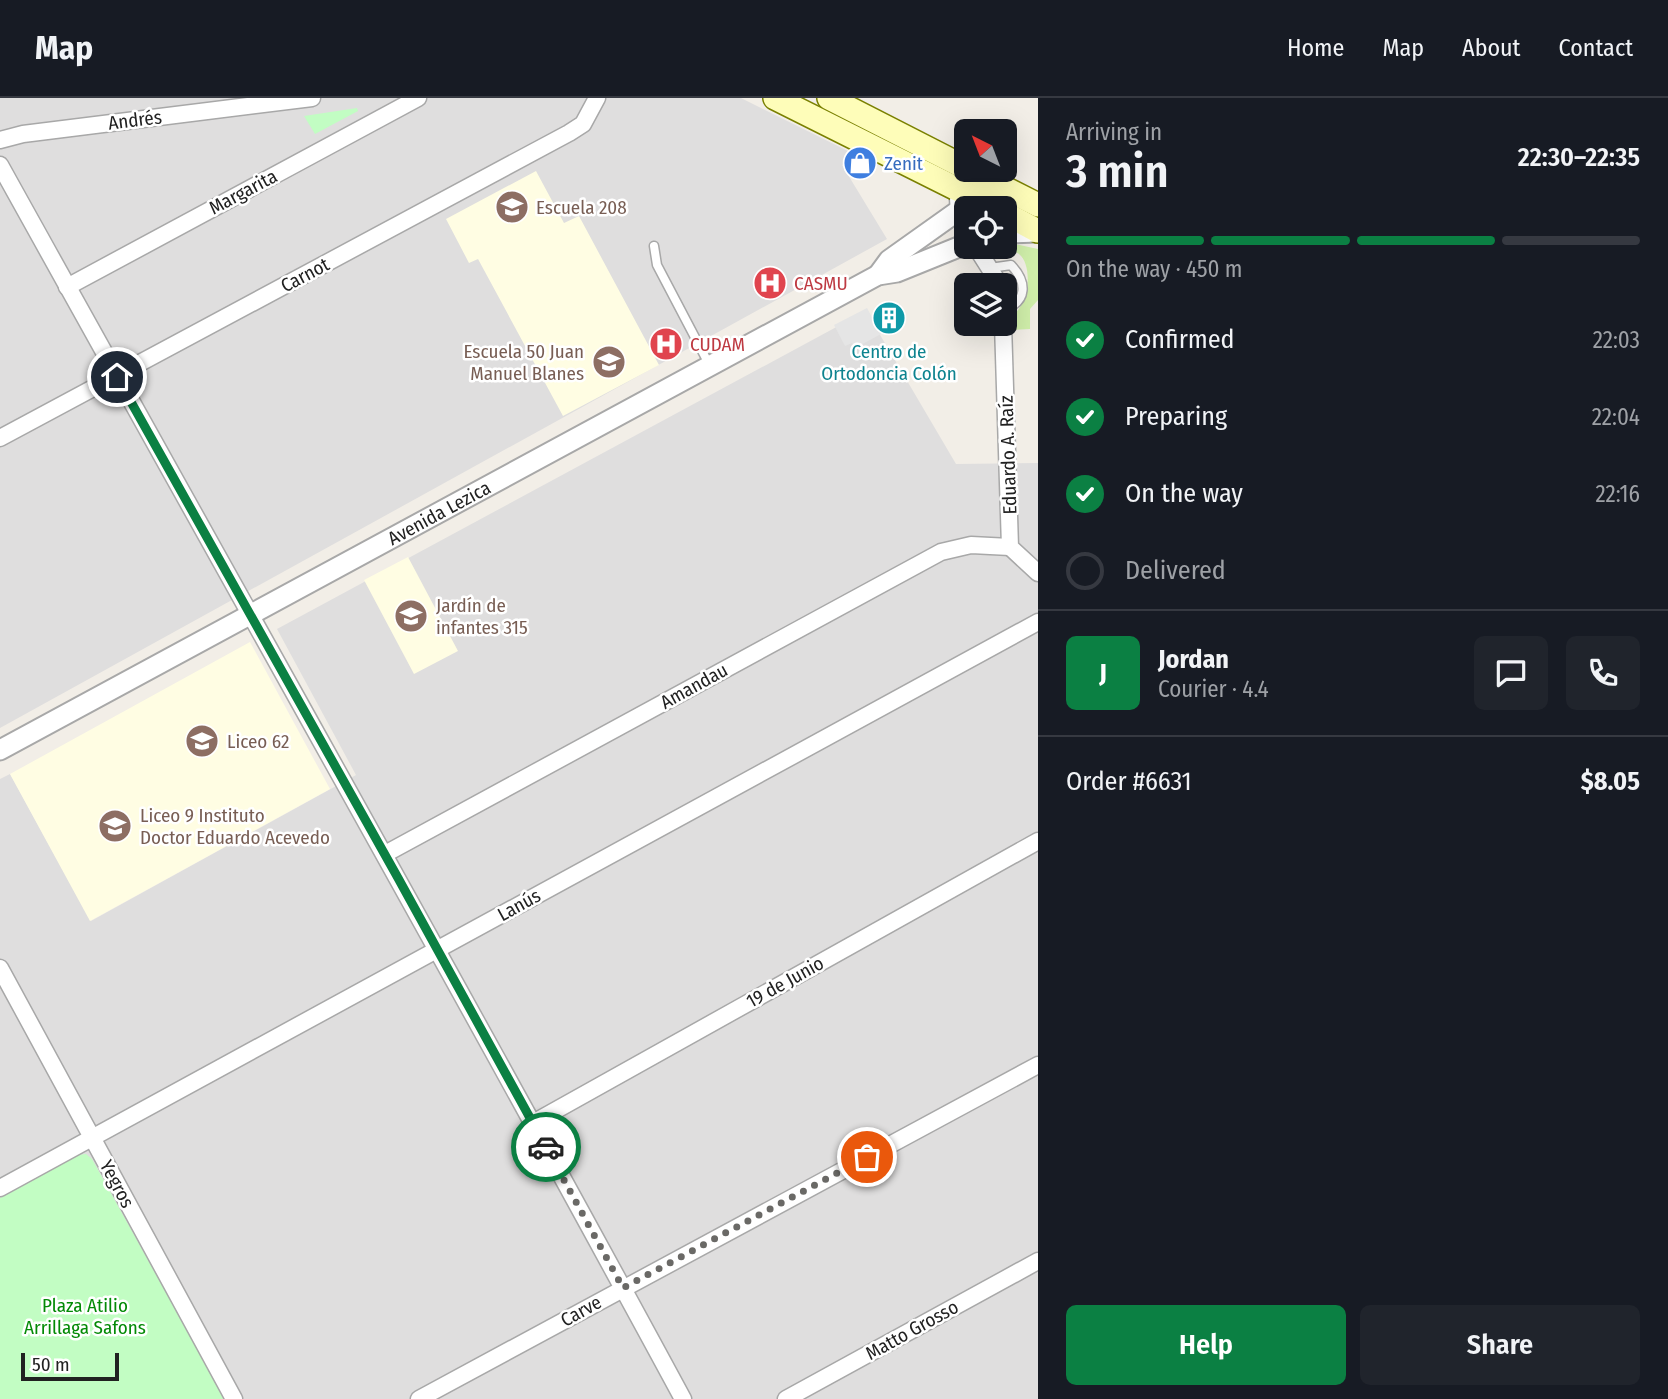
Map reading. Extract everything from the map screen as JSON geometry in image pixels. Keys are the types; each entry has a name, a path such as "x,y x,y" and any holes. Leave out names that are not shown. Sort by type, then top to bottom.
{"main road":[{"path":"775,98 954,198"},
{"path":"829,98 954,162"},
{"path":"991,182 1038,205"},
{"path":"1017,220 1038,231"}],"street":[{"name":"Andrés","path":"0,140 23,134 312,98"},
{"name":"Margarita","path":"67,286 418,98"},
{"name":"Carnot","path":"0,438 569,133 583,124 597,98"},
{"path":"0,165 248,614 438,949 682,1399"},
{"name":"Avenida Lezica","path":"983,196 995,184"},
{"name":"Avenida Lezica","path":"878,275 889,260 954,219"},
{"path":"1017,232 1038,231"},
{"name":"Avenida Lezica","path":"0,750 878,275 897,272 954,249"},
{"path":"984,259 992,273"},
{"name":"Eduardo A. Raíz","path":"1003,336 1010,547"},
{"name":"Amandau","path":"385,854 940,552 971,545 1010,547"},
{"path":"1010,547 1038,573"},
{"name":"Lanús","path":"0,1188 1038,622"},
{"name":"19 de Junio","path":"533,1123 1038,841"},
{"name":"Yegros","path":"0,968 234,1399"},
{"name":"Carve","path":"419,1399 1038,1065"},
{"name":"Matto Grosso","path":"786,1399 1038,1261"}],"lane":[{"path":"654,246 657,265 710,366"},
{"path":"990,268 1011,265 1016,273"},
{"path":"1017,274 1022,282 1022,295 1017,304"}],"shaded area":[{"path":"0,98 741,98 856,155 842,165 887,239 0,728"},
{"path":"536,171 564,223 579,216 659,365 563,416 478,259 469,263 446,219"},
{"path":"867,308 881,334 855,348 852,343 845,346 834,325"},
{"path":"866,311 956,464 1038,463 1038,1399 0,1399 0,779 10,774 91,921 356,775 277,629"},
{"name":"Jardín de infantes 315","path":"408,557 458,651 414,674 364,580"},
{"path":"250,642 330,789 90,921 10,774"}],"green space":[{"path":"357,108 358,111 315,134 304,116"},
{"path":"1017,245 1038,249 1038,300 1030,309 1030,329 1017,330 1017,311 1025,297 1028,283 1023,259 1017,253"},
{"name":"Plaza Atilio Arrillaga Safons","path":"86,1154 92,1159 225,1399 0,1399 0,1198 78,1155"}],"way so far":[{"path":"546,1147 623,1288 867,1157"}],"place":[{"name":"Zenit","path":"860,163"},
{"name":"Escuela 208","path":"512,207"},
{"name":"CASMU","path":"770,283"},
{"name":"Centro de Ortodoncia Colón","path":"889,318"},
{"name":"CUDAM","path":"666,344"},
{"name":"Escuela 50 Juan Manuel Blanes","path":"609,362"},
{"name":"Jardín de infantes 315","path":"411,616"},
{"name":"Liceo 62","path":"202,741"},
{"name":"Liceo 9 Instituto Doctor Eduardo Acevedo","path":"115,826"}],"route":[{"path":"117,377 546,1147"}]}
